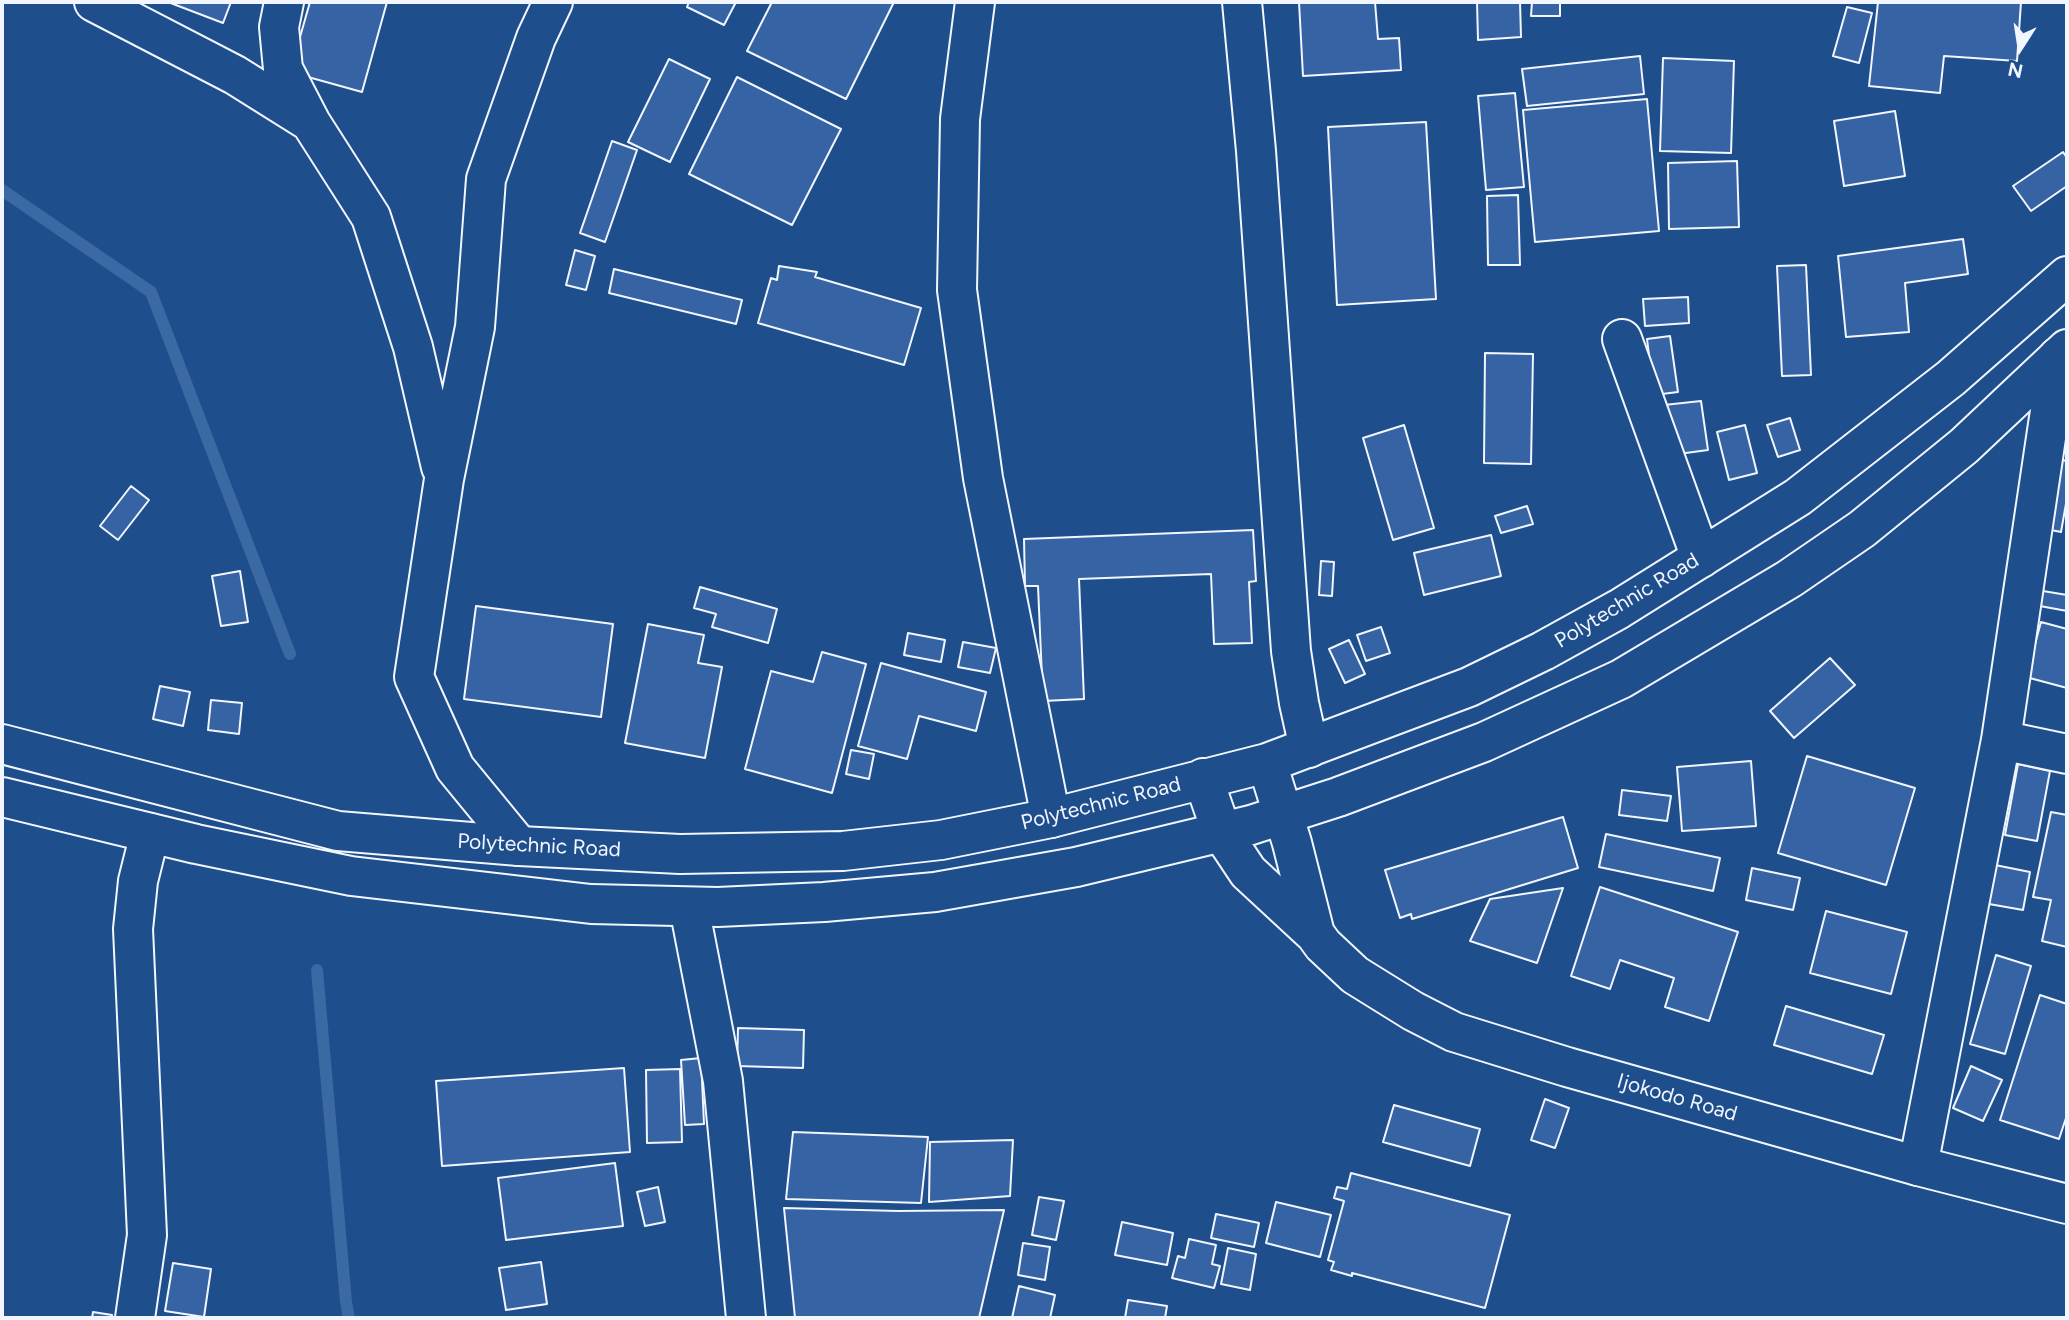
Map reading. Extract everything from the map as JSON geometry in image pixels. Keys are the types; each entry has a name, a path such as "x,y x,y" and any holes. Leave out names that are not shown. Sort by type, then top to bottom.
{"main road":[{"path":"94,2 235,75 311,123"},
{"path":"284,2 279,27 283,69 311,123 371,217 413,347 444,479"},
{"path":"519,846 455,768 414,677 444,479 475,327 485,179 536,38 553,2"},
{"path":"975,2 960,119 957,290 983,478 1051,818"},
{"path":"1242,2 1258,178 1291,651 1309,748"},
{"name":"Polytechnic Road","path":"2,744 338,831 519,846 680,854 843,851 941,840 1051,818 1267,763 1481,681 1543,651 1597,621 1798,497 1951,378 2067,276"},
{"path":"1622,339 1701,558"},
{"path":"1918,1166 2001,740 2063,353"},
{"path":"2,797 150,833 351,876 591,904 689,907 824,902 935,892 1076,867 1222,833 1338,797 1484,742 1621,679 1789,579 1862,529 1964,446 2063,353"},
{"path":"2001,740 2067,754"},
{"name":"Ijokodo Road","path":"1267,763 1284,815 1315,934"},
{"name":"Ijokodo Road","path":"1203,778 1222,833 1248,872 1315,934 1354,975 1454,1032 1567,1067 1918,1166 2067,1204"},
{"path":"135,1318 147,1235 133,929 138,881 150,833"},
{"path":"689,907 723,1081 746,1318"}],"building":[{"path":"168,2 231,2 223,23"},
{"path":"310,2 387,2 362,92 290,72"},
{"path":"689,2 736,2 724,25 687,7"},
{"path":"772,2 894,2 846,99 747,51"},
{"path":"1299,2 1375,2 1378,39 1399,38 1401,70 1303,76"},
{"path":"1477,2 1520,2 1521,37 1478,40"},
{"path":"1532,2 1560,3 1560,16 1531,16"},
{"path":"1878,2 2021,2 2017,61 1944,56 1940,93 1869,86"},
{"path":"1847,7 1872,13 1859,63 1833,56"},
{"path":"1640,56 1644,94 1527,106 1522,69"},
{"path":"1663,58 1734,61 1731,153 1660,151"},
{"path":"669,59 710,79 670,162 628,142"},
{"path":"737,77 841,129 792,225 689,174"},
{"path":"1515,93 1524,187 1486,190 1478,96"},
{"path":"1647,99 1659,231 1535,242 1523,110"},
{"path":"1895,111 1905,176 1844,186 1834,121"},
{"path":"1426,122 1436,299 1337,305 1328,127"},
{"path":"612,141 637,150 605,242 580,233"},
{"path":"2063,152 2067,158 2067,186 2031,211 2013,186"},
{"path":"1737,161 1739,227 1669,229 1668,163"},
{"path":"1518,195 1520,265 1488,265 1487,196"},
{"path":"1963,239 1968,274 1905,283 1909,332 1846,337 1838,256"},
{"path":"575,250 595,256 586,290 566,285"},
{"path":"1806,265 1811,375 1782,376 1777,266"},
{"path":"779,266 817,272 815,277 921,308 904,365 758,323 771,278 777,280"},
{"path":"614,269 742,300 736,324 609,293"},
{"path":"1688,297 1689,323 1645,326 1643,299"},
{"path":"1670,336 1678,392 1654,395 1647,339"},
{"path":"1485,353 1533,354 1531,464 1484,463"},
{"path":"1701,401 1708,450 1671,455 1664,405"},
{"path":"1790,418 1800,450 1778,457 1767,425"},
{"path":"1404,425 1434,528 1393,540 1363,438"},
{"path":"1745,425 1757,473 1729,480 1717,432"},
{"path":"2053,458 2067,461 2067,498 2061,532 2041,528"},
{"path":"131,486 149,500 118,540 100,526"},
{"path":"1527,506 1533,524 1501,533 1495,516"},
{"path":"1253,530 1256,581 1249,582 1252,643 1214,644 1211,574 1079,579 1084,699 1043,701 1038,586 1025,586 1024,539"},
{"path":"1491,535 1501,576 1424,595 1414,553"},
{"path":"1321,561 1334,562 1332,596 1319,595"},
{"path":"240,571 248,622 221,626 212,576"},
{"path":"700,587 777,609 768,643 712,627 716,614 694,608"},
{"path":"2031,589 2067,595 2067,611 2029,604"},
{"path":"476,606 613,624 601,717 464,699"},
{"path":"2041,622 2067,629 2067,688 2026,677"},
{"path":"648,624 704,635 698,663 722,667 705,758 625,743"},
{"path":"1381,627 1390,653 1366,661 1357,635"},
{"path":"908,633 945,640 941,662 904,655"},
{"path":"1349,640 1365,674 1345,683 1329,649"},
{"path":"963,642 996,648 990,673 958,667"},
{"path":"822,652 866,664 832,793 745,769 771,671 813,682"},
{"path":"1830,658 1855,685 1794,738 1770,711"},
{"path":"881,663 986,692 976,731 919,716 907,759 858,746"},
{"path":"160,686 190,692 183,726 153,719"},
{"path":"211,700 242,703 239,734 208,730"},
{"path":"851,750 874,754 869,779 846,774"},
{"path":"1807,756 1915,788 1886,885 1778,853"},
{"path":"1751,761 1756,826 1682,831 1677,767"},
{"path":"2018,764 2050,771 2037,841 2005,835"},
{"path":"1622,790 1671,796 1667,821 1619,815"},
{"path":"2051,812 2067,815 2067,947 2042,941 2051,900 2033,897"},
{"path":"1563,817 1578,868 1412,919 1411,914 1400,918 1385,870"},
{"path":"1606,834 1720,858 1713,891 1599,867"},
{"path":"1995,865 2030,872 2023,910 1989,904"},
{"path":"1752,868 1800,878 1793,910 1746,900"},
{"path":"1600,887 1738,932 1709,1021 1665,1007 1674,978 1620,960 1610,989 1571,976"},
{"path":"1563,888 1537,963 1470,941 1490,899"},
{"path":"1826,911 1907,932 1891,994 1810,973"},
{"path":"1996,955 2031,966 2005,1054 1970,1044"},
{"path":"2040,995 2067,1004 2067,1115 2059,1139 2000,1120"},
{"path":"1786,1006 1884,1035 1872,1074 1774,1045"},
{"path":"738,1028 804,1030 803,1068 737,1066"},
{"path":"701,1058 704,1124 685,1125 681,1060"},
{"path":"1971,1066 2002,1080 1983,1121 1953,1108"},
{"path":"624,1068 630,1152 442,1166 436,1081"},
{"path":"680,1069 682,1142 647,1143 646,1070"},
{"path":"1545,1099 1569,1108 1555,1148 1531,1140"},
{"path":"1394,1105 1480,1129 1470,1166 1383,1142"},
{"path":"793,1132 928,1137 921,1203 786,1199"},
{"path":"1013,1140 1010,1196 929,1202 930,1142"},
{"path":"615,1163 623,1226 506,1240 498,1178"},
{"path":"1351,1173 1510,1215 1485,1308 1352,1273 1352,1276 1331,1270 1334,1262 1328,1260 1344,1201 1334,1198 1337,1187 1347,1189"},
{"path":"658,1187 665,1222 645,1226 637,1192"},
{"path":"1039,1197 1064,1201 1056,1240 1032,1235"},
{"path":"1276,1202 1331,1215 1320,1257 1266,1243"},
{"path":"784,1208 1004,1210 979,1318 795,1318"},
{"path":"1216,1214 1259,1223 1254,1247 1211,1238"},
{"path":"1122,1222 1173,1233 1167,1265 1115,1255"},
{"path":"1189,1239 1216,1245 1212,1264 1220,1266 1214,1288 1172,1278 1178,1256 1185,1258"},
{"path":"1023,1243 1050,1247 1045,1280 1018,1275"},
{"path":"1228,1248 1256,1254 1250,1290 1221,1284"},
{"path":"541,1262 547,1304 506,1310 499,1268"},
{"path":"173,1263 211,1269 204,1317 165,1311"},
{"path":"1019,1286 1055,1295 1050,1318 1012,1318"},
{"path":"1128,1300 1167,1306 1165,1318 1125,1318"},
{"path":"93,1312 112,1315 112,1318 92,1318"}],"waterway":[{"path":"2,190 151,292 290,654"},
{"path":"317,970 349,1318"}]}
